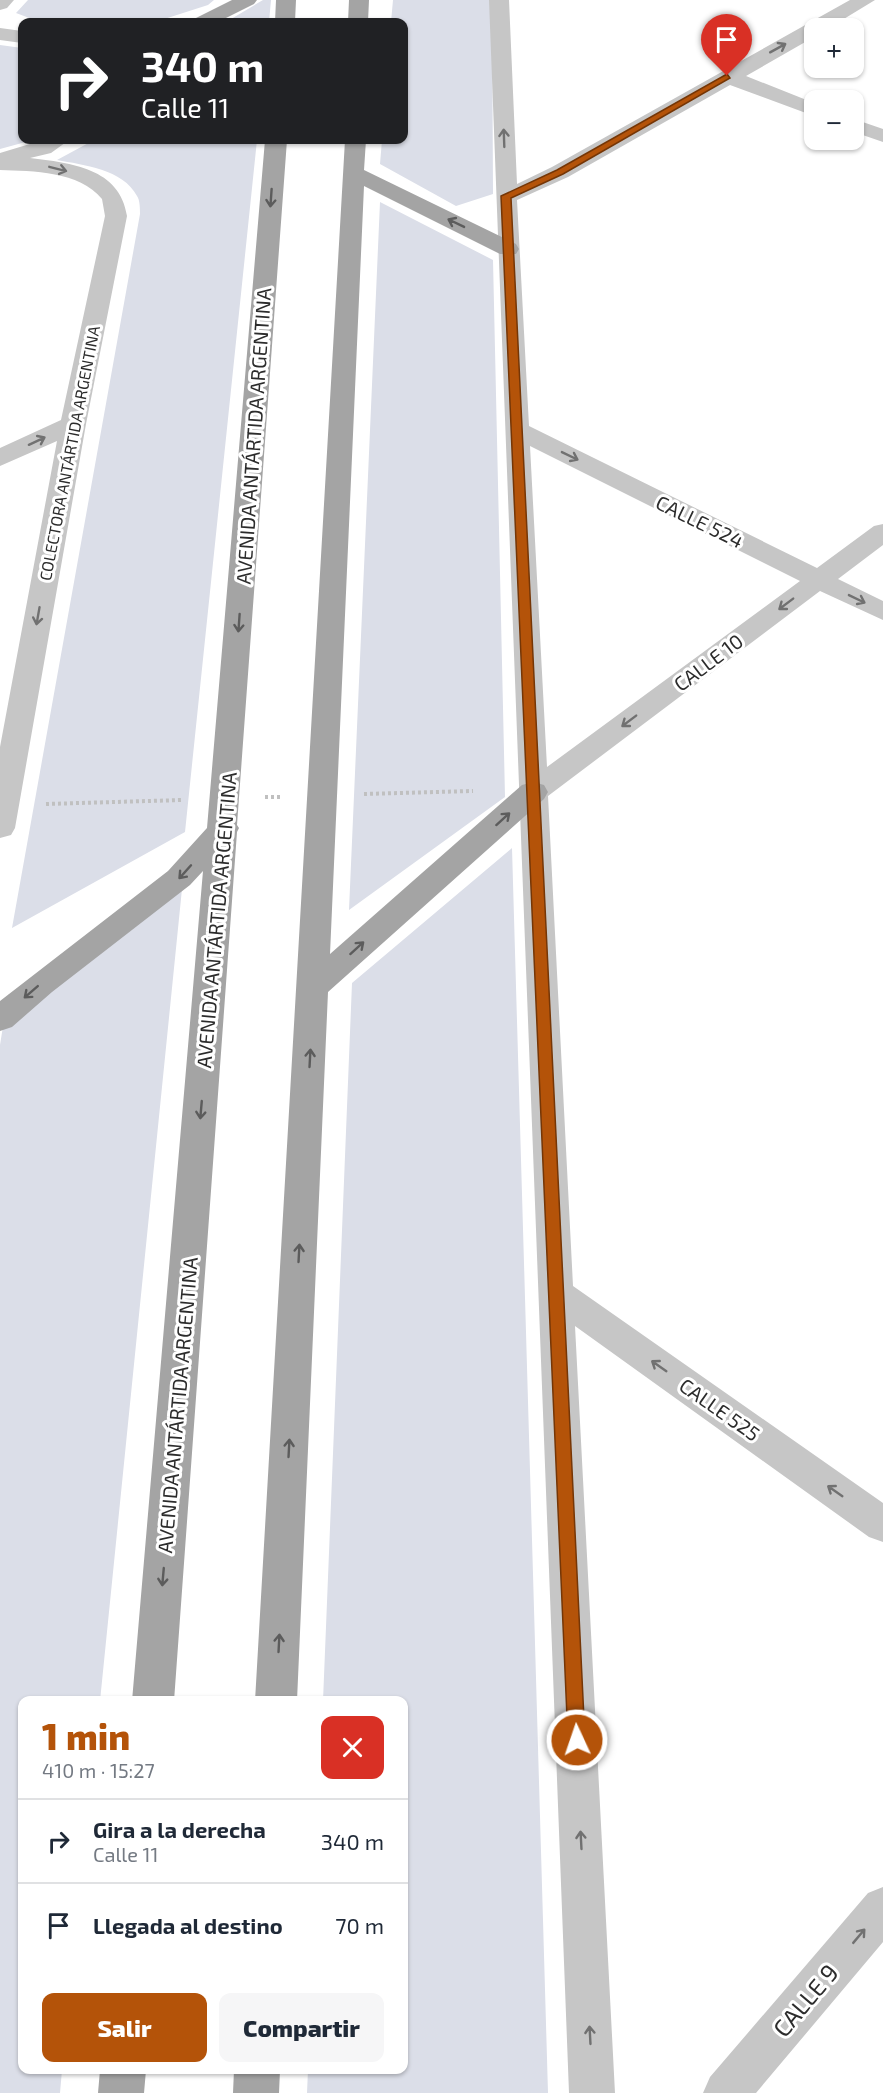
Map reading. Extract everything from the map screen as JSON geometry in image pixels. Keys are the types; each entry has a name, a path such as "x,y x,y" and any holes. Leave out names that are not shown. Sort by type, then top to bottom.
{"main road":[{"path":"211,18 248,0"},
{"path":"285,18 286,0"},
{"path":"358,18 359,0"},
{"name":"AVENIDA ANTÁRTIDA ARGENTINA","path":"153,1696 224,828 276,144"},
{"path":"276,1696 355,144"},
{"path":"354,173 508,249"},
{"path":"313,987 533,792"},
{"path":"0,1019 41,984 179,878 224,828"},
{"path":"121,2093 123,2074"},
{"path":"256,2093 257,2074"}],"street":[{"path":"0,4 4,0"},
{"path":"499,0 508,249 592,2093"},
{"path":"506,196 560,172 865,0"},
{"path":"0,34 18,36"},
{"path":"727,76 804,106"},
{"path":"864,129 883,136"},
{"path":"0,162 50,144"},
{"name":"COLECTORA ANTÁRTIDA ARGENTINA","path":"0,162 37,164 97,182 112,198 116,216 73,424 0,828"},
{"path":"0,458 73,424"},
{"name":"CALLE 524","path":"518,430 883,612"},
{"name":"CALLE 10","path":"533,792 883,532"},
{"name":"CALLE 525","path":"556,1293 883,1525"},
{"name":"CALLE 9","path":"726,2093 883,1908"}],"shaded area":[{"path":"28,0 214,0 208,5 167,18 29,18 16,13"},
{"path":"263,0 271,0 269,18 233,18"},
{"path":"393,0 492,0 493,194 456,206 380,164 382,144 408,144 408,18 391,18"},
{"path":"0,45 18,47 18,144 0,149"},
{"path":"87,144 257,144 185,832 12,928 140,214 138,198 131,187 122,180 101,170 57,160"},
{"path":"380,202 493,260 505,797 349,910"},
{"path":"512,848 548,2093 307,2093 308,2074 408,2074 408,1696 323,1696 352,983"},
{"path":"183,879 101,1696 18,1696 18,2074 62,2074 60,2093 0,2093 0,1045 8,995"}],"route":[{"path":"577,1740 506,196 560,172 727,76"}]}
